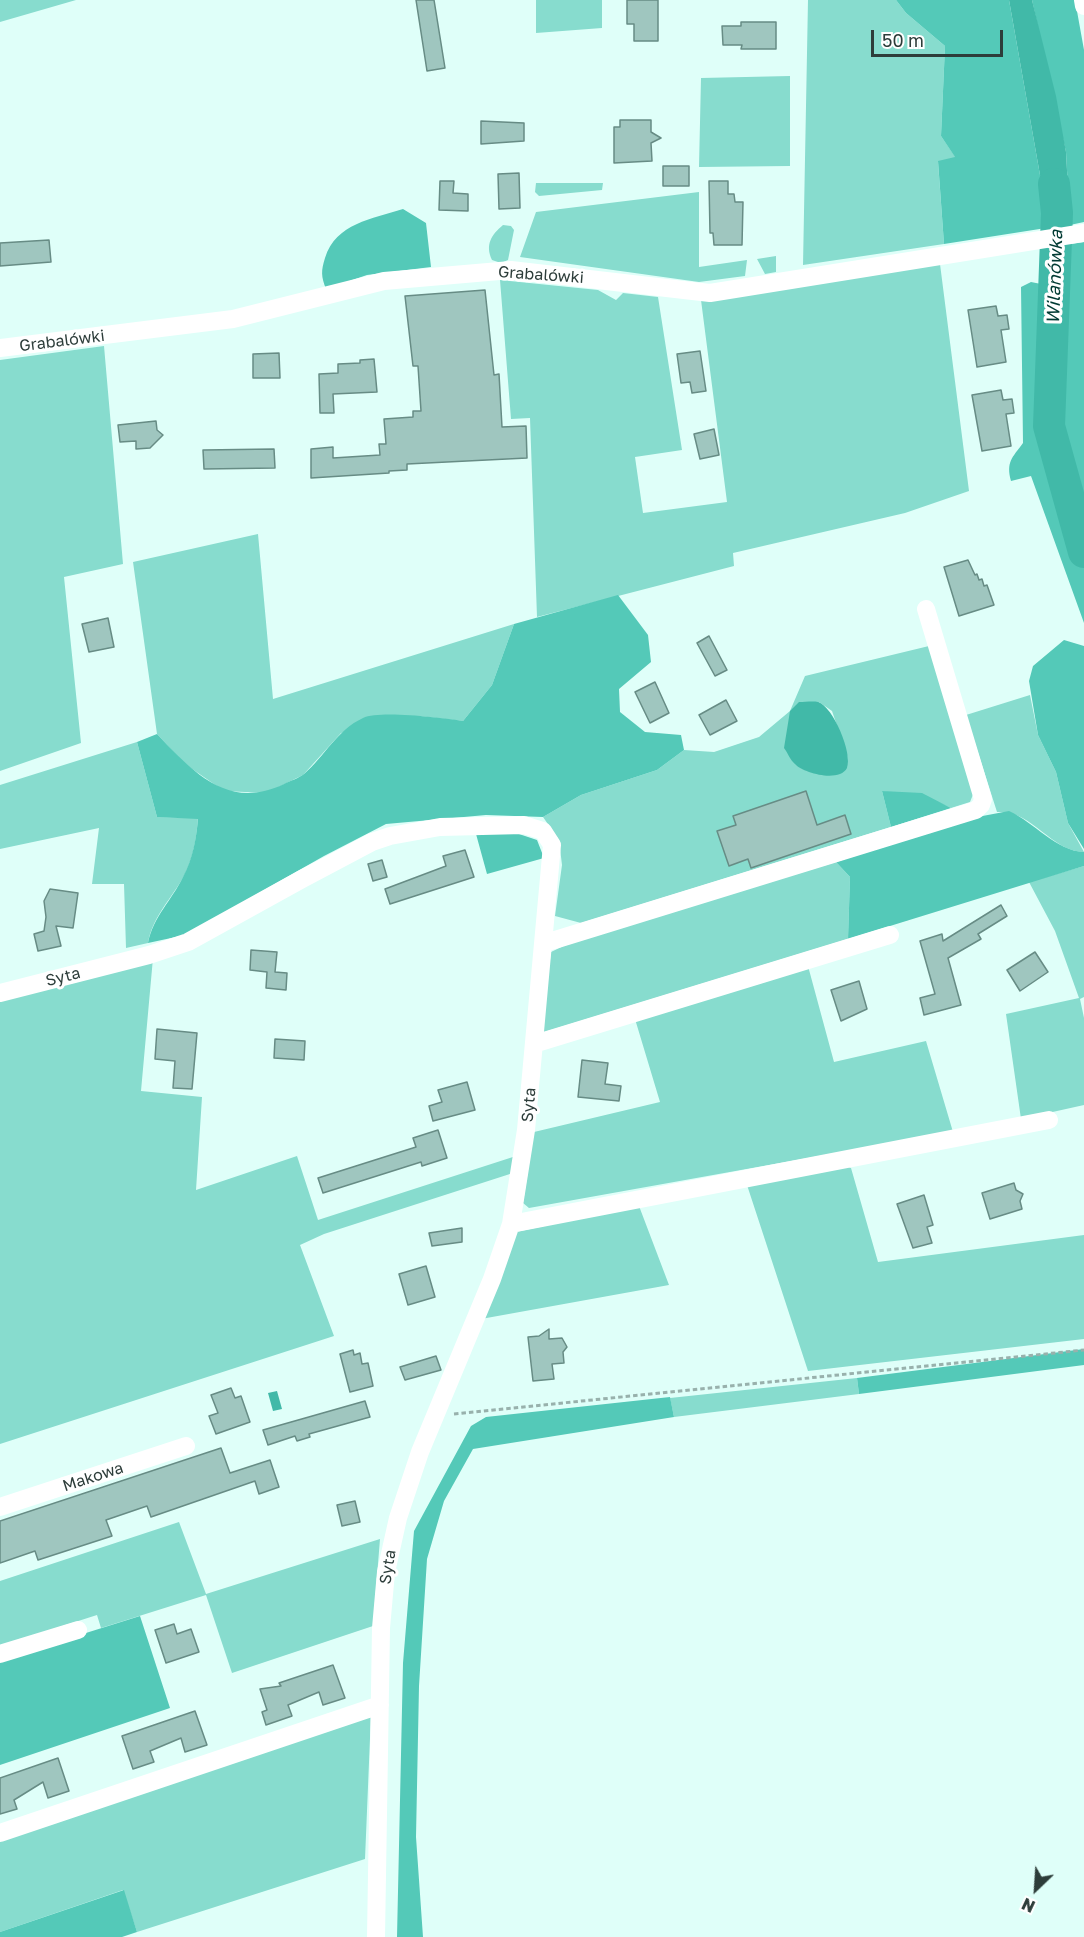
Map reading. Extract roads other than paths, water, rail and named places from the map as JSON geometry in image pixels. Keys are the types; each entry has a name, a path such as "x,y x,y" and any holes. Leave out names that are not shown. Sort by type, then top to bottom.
{"street":[{"path":"1083,0 1084,6"},
{"name":"Grabalówki","path":"0,348 233,320 384,281 511,270 710,293 1078,234"},
{"path":"545,943 976,810 984,799 926,609"},
{"name":"Syta","path":"0,993 170,950 372,842 416,830 440,827 524,825 543,831 552,845 553,856 526,1130 511,1224 492,1279 434,1416 391,1545 381,1628 376,1937"},
{"path":"534,1044 890,935"},
{"path":"511,1224 1050,1120"},
{"name":"Makowa","path":"0,1507 186,1446"},
{"path":"0,1654 78,1630"},
{"path":"0,1833 380,1705"}],"waterway":[{"name":"Wilanówka","path":"1054,184 1057,213 1049,426 1084,552"}]}
